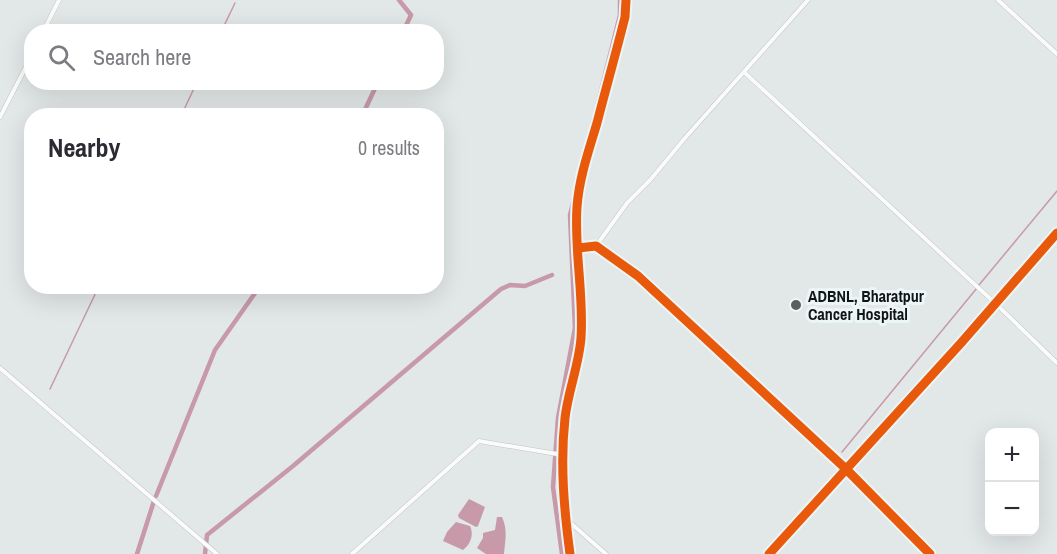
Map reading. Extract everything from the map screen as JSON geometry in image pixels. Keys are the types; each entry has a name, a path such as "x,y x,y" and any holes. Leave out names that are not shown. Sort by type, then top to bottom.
{"street":[{"path":"47,24 59,0"},
{"path":"570,554 559,455 581,338 582,300 577,206 582,177 625,17 626,0"},
{"path":"596,246 627,203 651,179 808,0"},
{"path":"998,0 1057,54"},
{"path":"0,117 24,70"},
{"path":"744,72 1057,363"},
{"path":"769,554 996,304 1057,233"},
{"path":"578,248 596,246 638,276 846,469 930,554"},
{"path":"0,368 218,554"},
{"path":"352,554 479,441 559,455"},
{"path":"566,518 606,554"}],"shaded area":[{"path":"469,499 485,507 476,527 459,518 458,515"},
{"path":"497,517 502,517 505,526 504,554 486,554 477,548 483,538 483,533 495,530"},
{"path":"456,522 470,526 471,529 470,542 463,550 443,541"}],"waterway":[{"path":"399,0 411,15 407,24"},
{"path":"562,554 553,487 558,418 575,328 570,215 620,15 620,0"},
{"path":"225,24 235,3"},
{"path":"185,108 193,90"},
{"path":"366,108 374,90"},
{"path":"979,285 1057,191"},
{"path":"205,554 207,535 293,466 501,289 510,285 525,286 552,275"},
{"path":"842,452 977,288"},
{"path":"50,389 95,294"},
{"path":"156,496 215,350 254,294"},
{"path":"137,554 154,501"}],"cycle path":[{"path":"570,554 564,503 563,452 566,408 578,358 582,322 577,207 585,164 625,17 626,0"},
{"path":"769,554 961,343 1057,233"},
{"path":"578,248 596,246 638,276 846,469 930,554"}],"place":[{"name":"ADBNL, Bharatpur Cancer Hospital","path":"796,305"}]}
